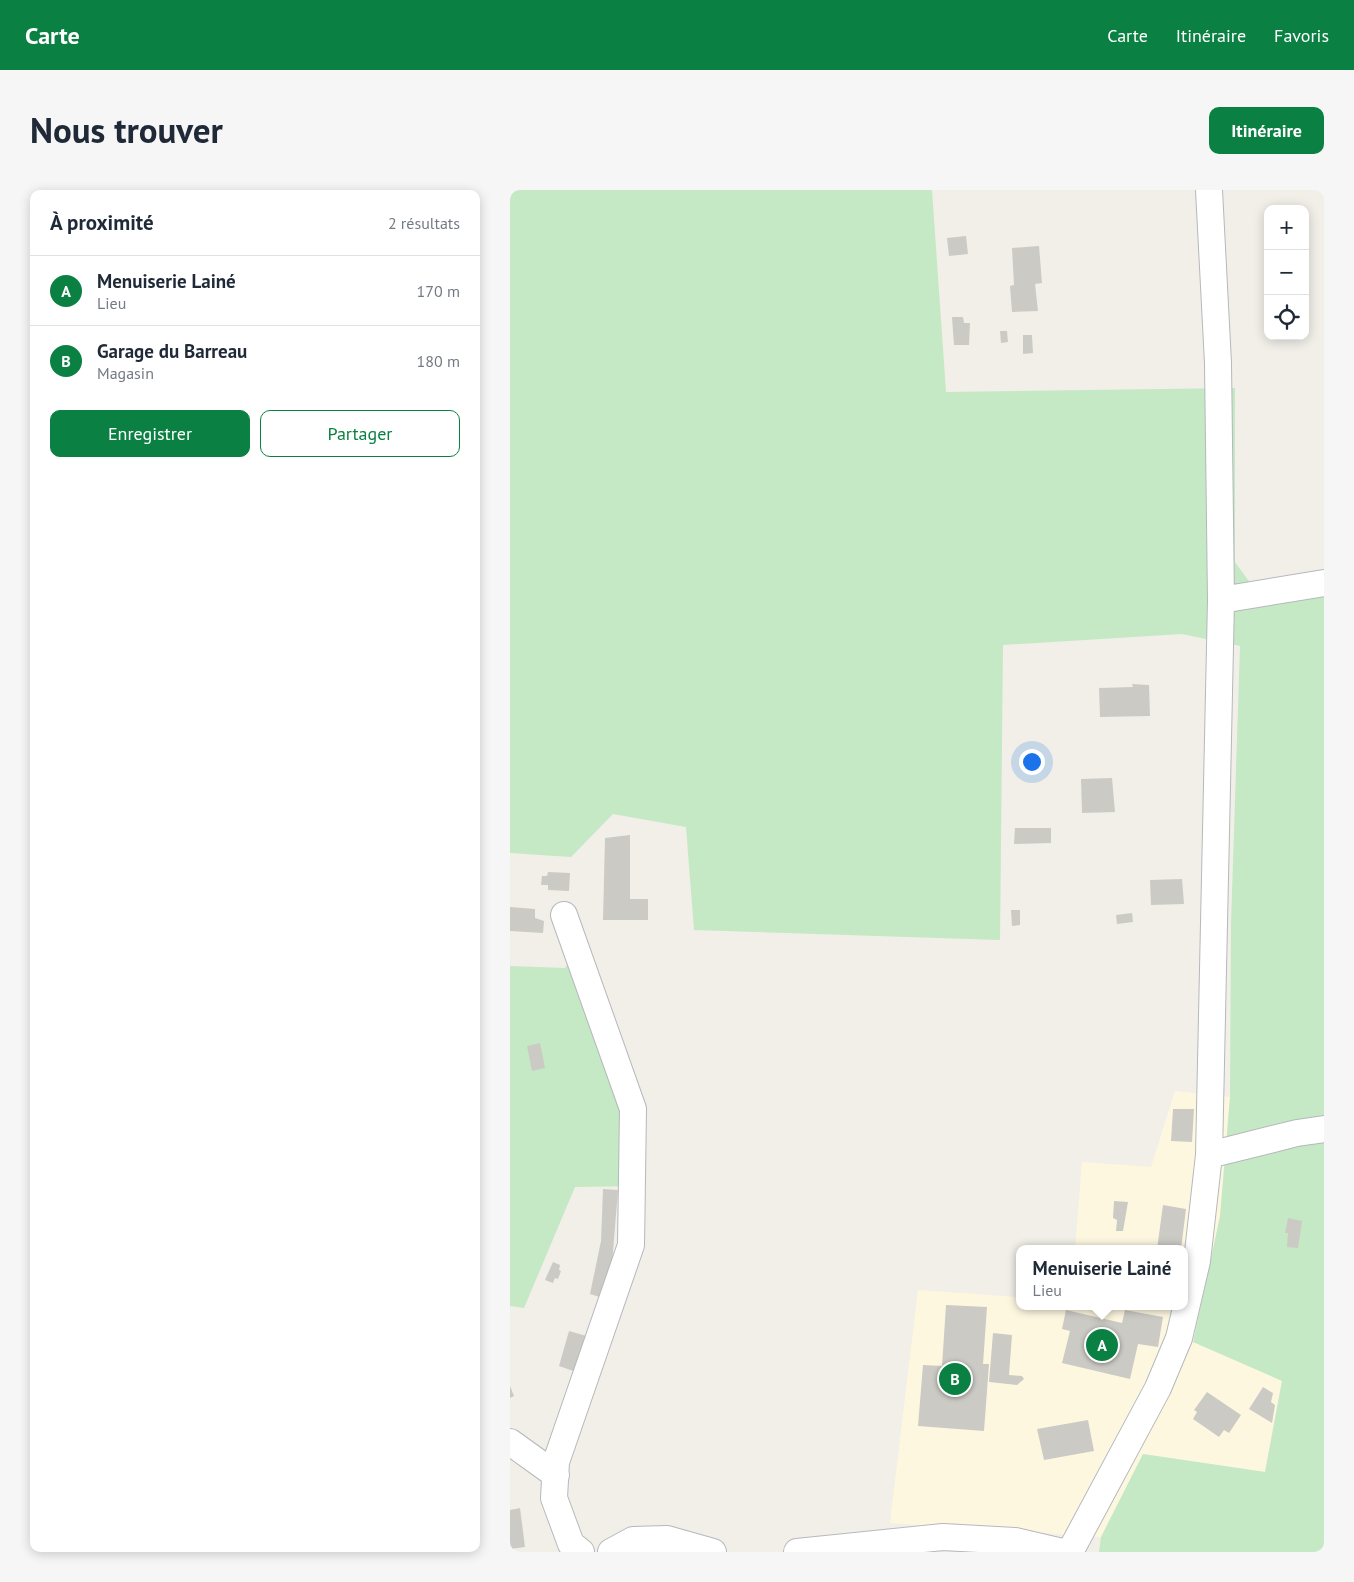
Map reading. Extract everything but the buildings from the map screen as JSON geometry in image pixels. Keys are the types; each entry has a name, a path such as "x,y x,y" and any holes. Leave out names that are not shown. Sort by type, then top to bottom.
{"street":[{"path":"1188,1300 1197,1261 1209,1155 1221,600 1218,363 1209,190"},
{"path":"1221,600 1324,583"},
{"path":"564,915 633,1109 631,1244 556,1462 554,1498 572,1544 581,1552"},
{"path":"1209,1155 1298,1133 1324,1129"},
{"path":"1070,1552 1158,1388 1179,1338 1186,1310"},
{"path":"510,1442 556,1475"},
{"path":"798,1552 943,1537 1015,1540 1062,1552"},
{"path":"610,1552 633,1540 667,1539 712,1552"}],"shaded area":[{"path":"1175,1091 1230,1097 1220,1216 1282,1380 1265,1472 1143,1454 1101,1537 890,1523 918,1290 1016,1297 1016,1310 1188,1310 1188,1245 1075,1245 1082,1162 1151,1167"}],"green space":[{"path":"510,190 932,190 946,392 1235,388 1235,562 1261,598 1324,589 1324,1552 1099,1552 1101,1537 1143,1454 1265,1472 1282,1381 1193,1342 1220,1216 1230,1097 1231,925 1240,646 1182,634 1003,645 1000,940 694,930 686,827 613,814 571,857 510,853"},
{"path":"585,937 642,1186 575,1187 524,1308 510,1306 510,966 565,968"}],"place":[{"name":"Menuiserie Lainé","path":"1102,1345"},
{"name":"Garage du Barreau","path":"955,1379"}]}
